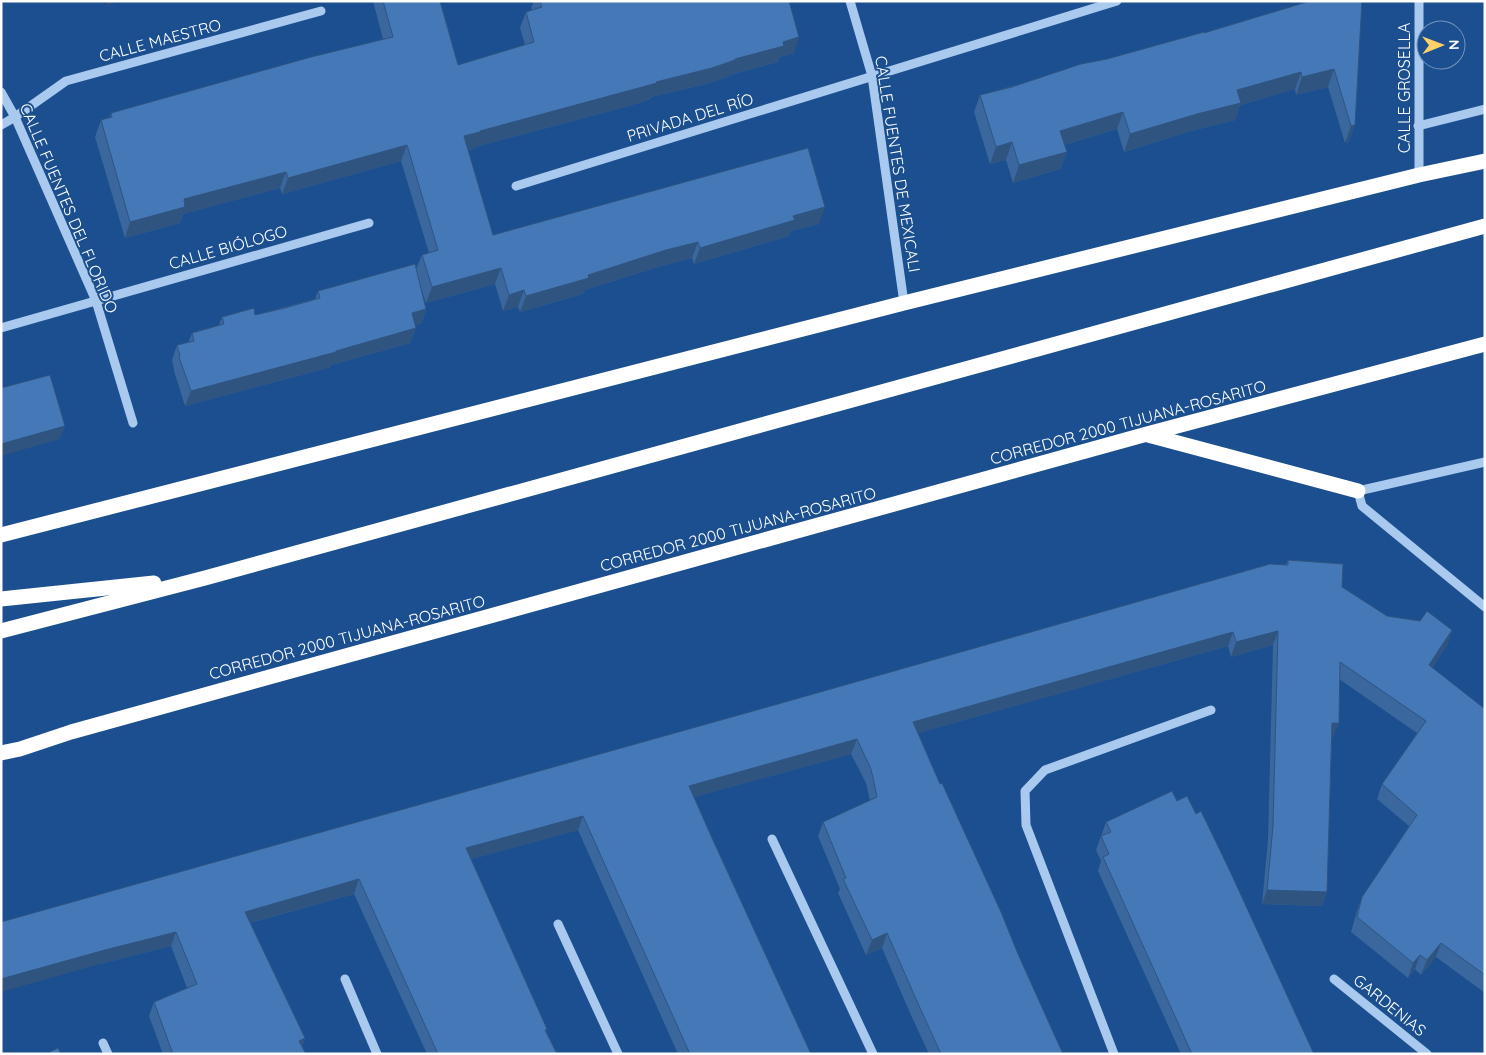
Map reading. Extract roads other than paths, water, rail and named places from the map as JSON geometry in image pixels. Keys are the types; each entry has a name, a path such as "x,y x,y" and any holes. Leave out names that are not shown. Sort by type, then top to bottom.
{"highway":[{"path":"1,535 904,302 1419,174 1485,161"},
{"path":"1,630 205,578 1485,226"},
{"name":"CORREDOR 2000 TIJUANA-ROSARITO","path":"1,753 1147,434 1485,344"},
{"path":"1147,434 1358,491"},
{"path":"1,599 205,578"},
{"path":"1,758 71,732"}],"street":[{"name":"CALLE FUENTES DE MEXICALI","path":"850,1 872,76 904,302"},
{"name":"PRIVADA DEL RÍO","path":"516,186 1117,1"},
{"name":"CALLE GROSELLA","path":"1419,1 1419,174"},
{"name":"CALLE MAESTRO","path":"1,125 66,81 322,11"},
{"name":"CALLE FUENTES DEL FLORIDO","path":"1,92 15,117 96,301 133,424"},
{"path":"1418,126 1485,109"},
{"name":"CALLE BIÓLOGO","path":"1,328 369,223"},
{"path":"1485,462 1358,491 1362,506 1485,607"},
{"path":"1114,1054 1026,825 1026,791 1045,770 1211,710"},
{"path":"772,839 873,1054"},
{"path":"558,924 618,1054"},
{"path":"345,979 377,1054"},
{"name":"GARDENIAS","path":"1334,980 1427,1054"},
{"path":"103,1043 108,1054"}]}
